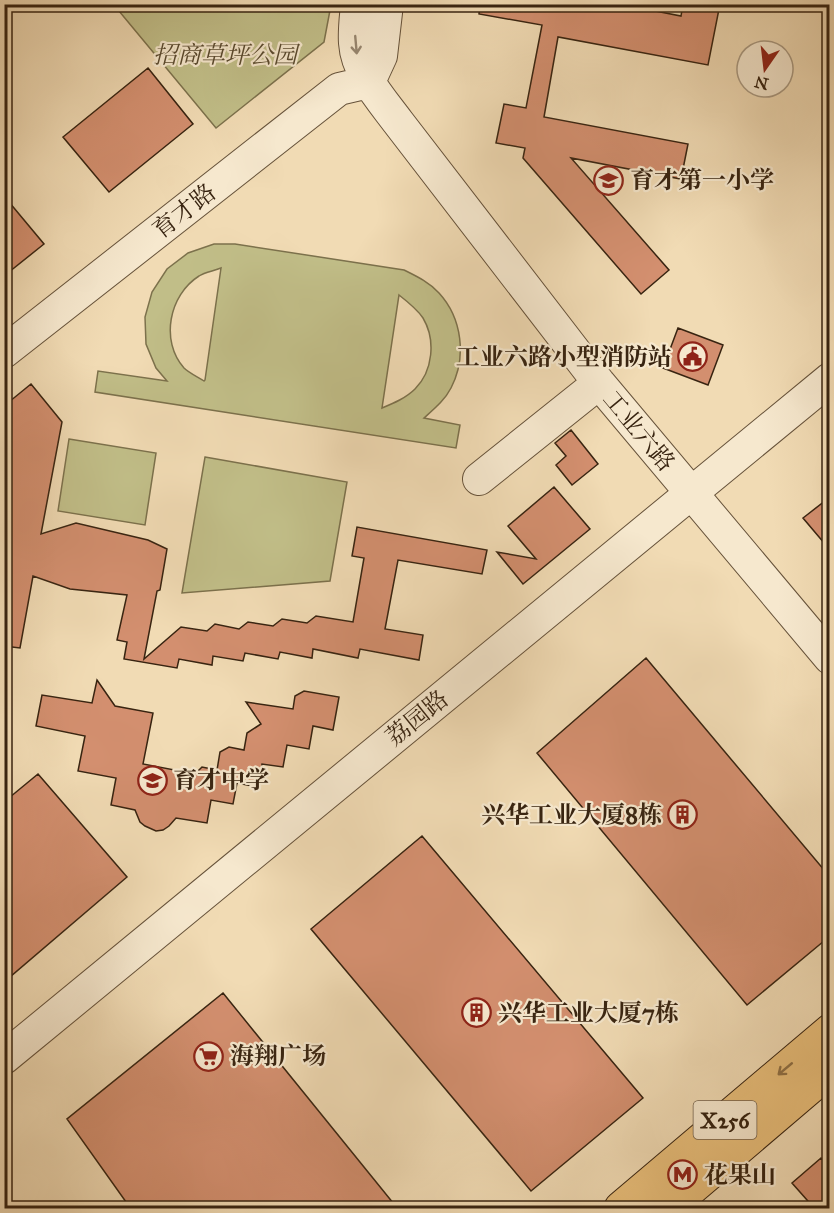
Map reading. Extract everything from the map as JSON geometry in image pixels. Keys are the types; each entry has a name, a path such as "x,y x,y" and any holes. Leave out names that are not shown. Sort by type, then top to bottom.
{"main road":[{"name":"X256","path":"621,1209 830,1031"},
{"name":"X256","path":"668,1209 830,1070"}],"street":[{"name":"工业六路","path":"357,4 354,42 357,60 369,82 599,383 830,658"},
{"path":"369,82 381,56 387,4"},
{"name":"育才路","path":"4,352 339,89 369,82"},
{"name":"荔园路","path":"4,1058 830,379"},
{"path":"479,479 599,383"}],"green space":[{"name":"招商草坪公园","path":"114,5 331,5 324,42 216,128"},
{"path":"214,244 235,244 404,270 427,282 439,293 453,314 460,338 460,351 459,364 451,388 424,418 460,425 456,448 95,392 98,371 167,381 156,368 146,344 145,317 152,292 167,269 188,253","holes":["221,268 205,380 204,381 186,370 177,357 172,345 171,319 175,306 189,284 201,275","399,295 423,318 430,336 431,355 426,373 415,389 404,398 382,408"]},
{"path":"69,439 156,453 145,525 58,511"},
{"path":"205,457 347,482 330,581 182,593"}],"building":[{"path":"480,4 620,4 681,16 683,4 720,4 708,65 558,37 544,117 688,144 681,179 571,158 669,270 641,294 523,158 525,148 496,143 504,104 526,108 542,25 479,14"},
{"path":"148,68 193,124 109,192 63,137"},
{"path":"4,196 44,244 4,276"},
{"name":"工业六路小型消防站","path":"678,328 723,345 708,385 663,368"},
{"path":"31,384 62,422 41,534 76,523 148,540 167,549 144,659 181,627 207,631 215,624 239,629 248,622 273,626 282,619 307,623 316,616 353,622 364,558 352,556 357,527 487,550 482,574 398,560 385,629 423,635 419,660 360,649 358,658 313,649 312,658 280,652 278,659 245,653 243,661 213,656 212,665 179,659 177,668 124,659 127,642 117,640 127,595 70,589 33,576 20,648 4,646 4,406"},
{"path":"571,430 598,464 572,485 556,465 566,456 555,443"},
{"path":"554,487 590,529 523,584 497,552 536,559 508,526"},
{"path":"830,497 830,550 803,518"},
{"name":"兴华工业大厦8栋","path":"646,658 830,877 830,936 747,1005 537,753"},
{"path":"97,680 115,706 153,713 143,764 195,774 202,767 217,770 220,752 229,747 244,750 247,733 261,724 246,702 293,709 295,696 304,691 339,697 333,730 313,726 309,749 287,745 283,767 262,764 258,787 237,783 233,804 211,800 207,823 176,818 163,830 156,831 140,822 135,810 111,805 116,778 78,771 85,736 36,726 42,695 92,703"},
{"path":"38,774 127,877 4,982 4,802"},
{"name":"兴华工业大厦7栋","path":"422,836 643,1098 531,1191 311,929"},
{"name":"海翔广场","path":"223,993 398,1209 131,1209 67,1119"},
{"path":"821,1158 830,1168 830,1209 815,1209 792,1183"}],"place":[{"name":"育才第一小学","path":"609,180"},
{"name":"工业六路小型消防站","path":"693,357"},
{"name":"育才中学","path":"152,780"},
{"name":"兴华工业大厦8栋","path":"683,815"},
{"name":"兴华工业大厦7栋","path":"477,1013"},
{"name":"海翔广场","path":"209,1056"},
{"name":"花果山","path":"683,1175"}]}
